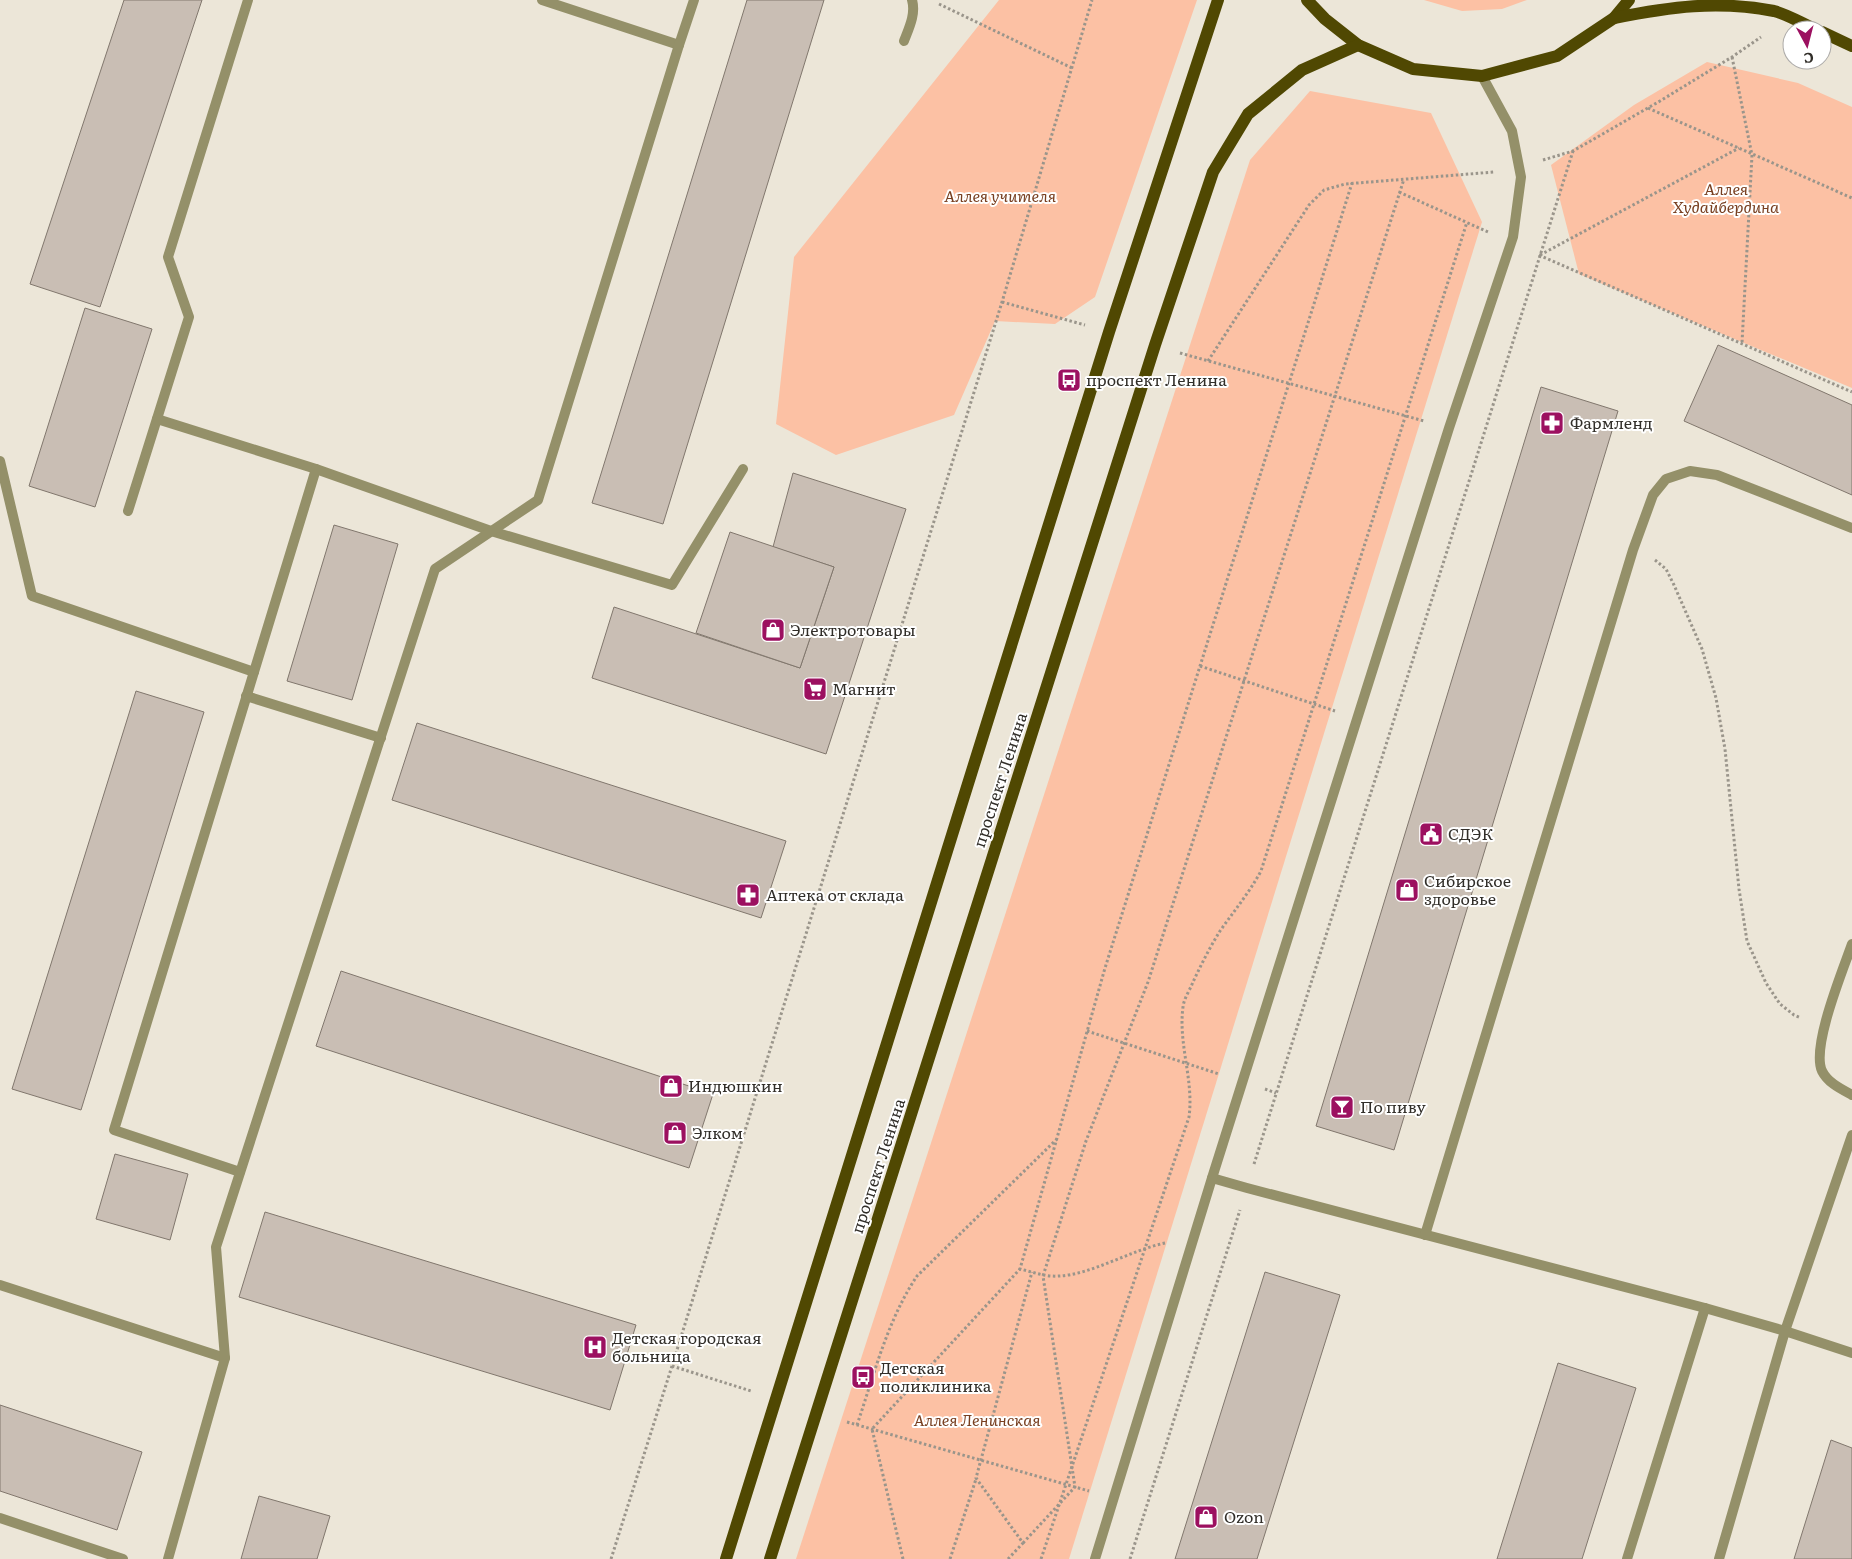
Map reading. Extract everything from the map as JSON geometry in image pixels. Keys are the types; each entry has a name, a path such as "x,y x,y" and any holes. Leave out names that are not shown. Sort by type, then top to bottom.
{"main road":[{"name":"проспект Ленина","path":"726,1559 1106,341 1218,0"},
{"path":"1307,0 1325,19 1358,45 1414,69 1482,76 1558,56 1614,18 1629,0"},
{"path":"1614,18 1674,7 1713,3 1775,12 1794,20"},
{"path":"1832,37 1852,46"},
{"name":"проспект Ленина","path":"770,1559 1146,374 1213,172 1248,114 1302,70 1358,45"}],"lane":[{"path":"128,511 189,317 168,257 248,0"},
{"path":"542,0 679,45"},
{"path":"168,1559 224,1358 216,1247 435,570 538,500 694,0"},
{"path":"904,42 912,20 912,0"},
{"path":"1095,1559 1212,1178 1357,718 1449,428 1511,242 1521,176 1512,131 1482,76"},
{"path":"157,419 316,469 491,531 672,585 743,469"},
{"path":"0,461 32,596 254,672"},
{"path":"240,1172 114,1130 316,469"},
{"path":"1424,1235 1632,550 1652,495 1666,480 1690,471 1717,475 1852,528"},
{"path":"246,696 381,738"},
{"path":"1852,944 1824,1027 1819,1053 1822,1071 1834,1085 1852,1095"},
{"path":"1719,1559 1785,1331 1852,1136"},
{"path":"1212,1178 1705,1308 1852,1353"},
{"path":"0,1285 224,1358"},
{"path":"1627,1559 1705,1308"},
{"path":"0,1518 123,1559"}],"path":[{"path":"932,0 1072,68"},
{"path":"611,1559 1002,302 1092,0"},
{"path":"1208,361 1309,204 1324,190 1352,183 1509,170 1572,151 1732,58 1766,33"},
{"path":"1732,58 1752,155 1742,343"},
{"path":"1648,108 1852,198"},
{"path":"1540,255 1739,148"},
{"path":"1130,1559 1572,151"},
{"path":"1075,1487 1043,1276 1086,1141 1148,982 1404,179"},
{"path":"872,1429 1020,1269 1105,968 1352,183"},
{"path":"1399,192 1852,392"},
{"path":"1041,1559 1189,1117 1191,1101 1181,1031 1183,1004 1198,971 1220,932 1242,902 1261,871 1467,222"},
{"path":"1002,302 1088,326"},
{"path":"1177,352 1482,438"},
{"path":"1632,550 1653,558 1666,569 1702,649 1716,698 1725,748 1739,889 1747,940 1766,983 1780,1004 1794,1015 1824,1027"},
{"path":"1200,666 1391,730"},
{"path":"1087,1031 1276,1093"},
{"path":"857,1425 893,1318 904,1295 917,1276 1057,1138"},
{"path":"1020,1269 1043,1276 1074,1274 1146,1248 1180,1240 1193,1241 1227,1251"},
{"path":"950,1559 981,1461 1032,1272"},
{"path":"672,1366 756,1392"},
{"path":"847,1422 1146,1508"},
{"path":"872,1429 903,1559"},
{"path":"976,1478 1023,1543"},
{"path":"1008,1559 1075,1487"}],"green space":[{"name":"Аллея учителя","path":"999,0 1197,0 1095,297 1055,324 995,321 954,415 836,455 776,424 794,257"},
{"path":"1424,0 1527,0 1502,9 1462,11"},
{"name":"Аллея Худайбердина","path":"1707,62 1798,83 1852,107 1852,388 1579,274 1551,165 1634,105"},
{"name":"Аллея Ленинская","path":"1310,91 1431,113 1482,222 1069,1559 796,1559 1250,160"}],"building":[{"path":"124,0 202,0 100,307 30,284"},
{"path":"747,0 824,0 663,524 592,503"},
{"path":"85,308 152,329 95,507 29,486"},
{"path":"1718,345 1852,405 1852,495 1684,421"},
{"path":"1541,387 1618,411 1394,1150 1316,1126"},
{"path":"793,473 906,509 826,754 592,678 614,607 800,668 834,567 773,547"},
{"path":"334,525 398,544 352,700 287,681"},
{"path":"730,532 834,567 800,668 696,633"},
{"path":"136,691 204,712 81,1110 12,1089"},
{"path":"417,723 786,841 761,918 392,800"},
{"path":"341,971 713,1094 689,1168 316,1046"},
{"path":"115,1154 188,1174 170,1240 96,1219"},
{"path":"265,1212 636,1325 610,1410 239,1297"},
{"path":"1265,1272 1340,1295 1257,1559 1175,1559"},
{"path":"1558,1363 1636,1388 1582,1559 1497,1559"},
{"path":"0,1405 142,1452 117,1530 0,1491"},
{"path":"1831,1440 1852,1448 1852,1559 1794,1559"},
{"path":"259,1496 330,1516 317,1559 241,1559"}],"place":[{"name":"проспект Ленина","path":"1069,380"},
{"name":"Фармленд","path":"1552,423"},
{"name":"Электротовары","path":"773,630"},
{"name":"Магнит","path":"815,689"},
{"name":"СДЭК","path":"1431,834"},
{"name":"Сибирское здоровье","path":"1407,890"},
{"name":"Аптека от склада","path":"748,895"},
{"name":"Индюшкин","path":"671,1086"},
{"name":"По пиву","path":"1342,1107"},
{"name":"Элком","path":"675,1133"},
{"name":"Детская городская больница","path":"595,1347"},
{"name":"Детская поликлиника","path":"863,1377"},
{"name":"Ozon","path":"1206,1517"}]}
